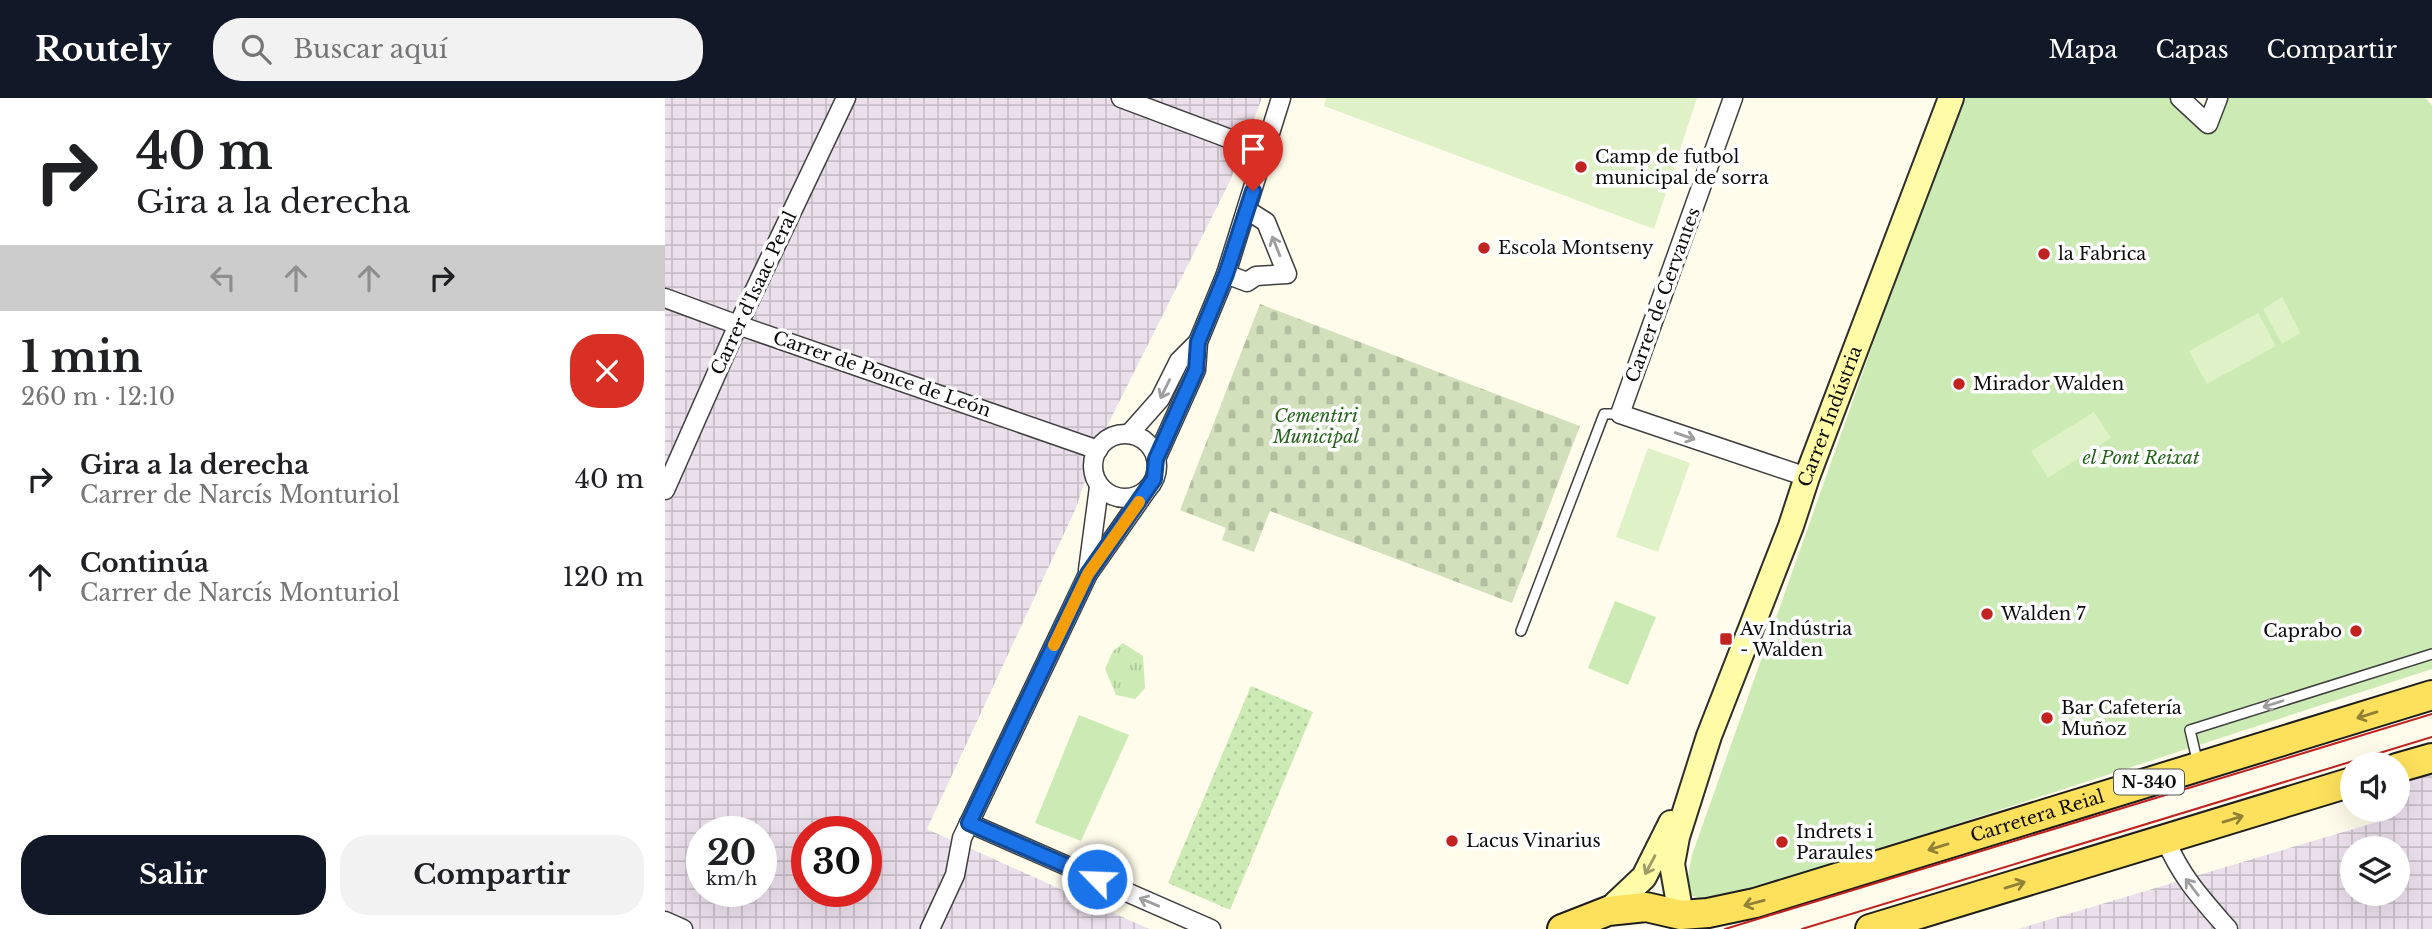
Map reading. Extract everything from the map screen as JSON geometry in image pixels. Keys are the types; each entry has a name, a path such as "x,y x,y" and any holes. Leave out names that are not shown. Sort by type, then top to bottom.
{"main road":[{"name":"Carretera Reial","path":"1562,929 1608,911 1646,907 1686,922 1708,913 1755,903 2432,695"},
{"path":"2410,764 2432,758"},
{"path":"1870,929 2340,786"}],"street":[{"name":"Carrer d'Isaac Peral","path":"665,489 738,325 846,98"},
{"path":"1121,98 1265,152"},
{"path":"930,929 955,875 962,838 1088,574 1154,479 1156,459 1196,370 1198,342 1226,274 1280,98"},
{"name":"Carrer de Cervantes","path":"1621,414 1733,98"},
{"name":"Carrer Indústria","path":"1709,736 1791,526 1807,477 1951,98"},
{"path":"2181,98 2208,124 2218,98"},
{"path":"1226,274 1247,282 1256,276 1293,277 1266,222 1247,210"},
{"name":"Carrer de Ponce de León","path":"665,298 1098,450"},
{"path":"1129,434 1160,400 1179,361 1198,342"},
{"path":"1621,414 1807,477"},
{"path":"1149,487 1130,498 1118,498 1108,494 1094,479 1098,450 1109,437 1129,434 1147,442 1156,459"},
{"path":"1088,574 1099,487"},
{"path":"1608,911 1644,877 1709,736"},
{"path":"1686,922 1672,864 1677,837 1709,736"},
{"path":"969,823 1212,929"},
{"path":"2165,839 2183,875 2228,929"},
{"path":"665,921 683,929"}],"lane":[{"path":"1521,631 1604,414 1621,414"},
{"path":"2199,767 2190,730 2432,654"}],"shaded area":[{"path":"665,98 1262,98 1230,181 1095,450 1076,508 927,829 1149,929 665,929"},
{"path":"2432,766 2432,929 2018,929 2377,822 2410,822 2410,772"}],"green space":[{"name":"Camp de futbol municipal de sorra","path":"1326,98 1697,98 1654,229 1324,106"},
{"name":"el Pont Reixat","path":"1960,98 2180,98 2208,124 2218,98 2425,98 2432,105 2432,669 1711,902 1690,895 1688,877 1692,855"},
{"path":"2282,297 2300,333 2282,344 2263,309"},
{"name":"Cementiri Municipal","path":"1260,304 1580,426 1512,603 1270,511 1254,552 1222,540 1226,528 1180,510"},
{"path":"2258,313 2276,346 2207,384 2189,351"},
{"path":"2094,412 2111,438 2048,478 2031,451"},
{"path":"1648,448 1690,463 1658,552 1616,537"},
{"path":"1615,601 1656,617 1628,685 1588,668"},
{"path":"1123,643 1143,656 1145,688 1135,699 1116,695 1105,669 1113,651"},
{"path":"1251,686 1313,712 1230,910 1168,883"},
{"path":"1079,715 1129,735 1081,841 1035,823"}],"tram line":[{"path":"1725,929 2432,714"},
{"path":"1802,929 2432,737"}],"slow traffic":[{"path":"1054,645 1088,574 1139,502"}],"place":[{"name":"Camp de futbol municipal de sorra","path":"1581,167"},
{"name":"Escola Montseny","path":"1484,248"},
{"name":"la Fabrica","path":"2044,254"},
{"name":"Mirador Walden","path":"1959,384"},
{"name":"Walden 7","path":"1987,614"},
{"name":"Caprabo","path":"2356,631"},
{"name":"Av Indústria - Walden","path":"1726,639"},
{"name":"Bar Cafetería Muñoz","path":"2047,718"},
{"name":"Lacus Vinarius","path":"1452,841"},
{"name":"Indrets i Paraules","path":"1782,842"}],"route":[{"path":"1097,879 969,823 1088,574 1154,479 1156,459 1196,370 1198,342 1226,274 1253,191"}]}
